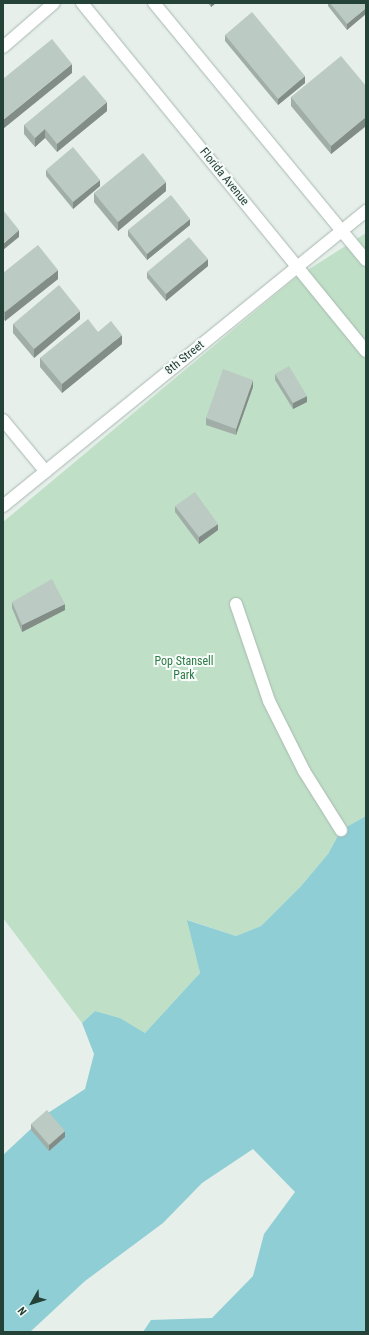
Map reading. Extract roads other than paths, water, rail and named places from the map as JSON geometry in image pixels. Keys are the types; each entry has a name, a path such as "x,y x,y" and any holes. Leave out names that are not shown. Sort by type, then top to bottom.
{"street":[{"path":"3,47 54,3"},
{"name":"Florida Avenue","path":"82,3 366,351"},
{"path":"154,3 343,230 366,260"},
{"name":"8th Street","path":"3,506 366,211"},
{"path":"3,420 46,472"},
{"path":"236,604 269,701 304,771 341,830"}],"water":[{"path":"366,816 366,1332 143,1332 151,1320 212,1318 253,1276 264,1234 295,1192 253,1149 202,1183 163,1223 85,1281 30,1332 3,1332 3,1155 48,1113 85,1089 94,1054 82,1023 95,1011 120,1018 145,1033 200,973 187,920 236,936 261,926 301,886 328,854 341,830"}],"park label":[{"name":"Pop Stansell Park","path":"184,669"}]}
